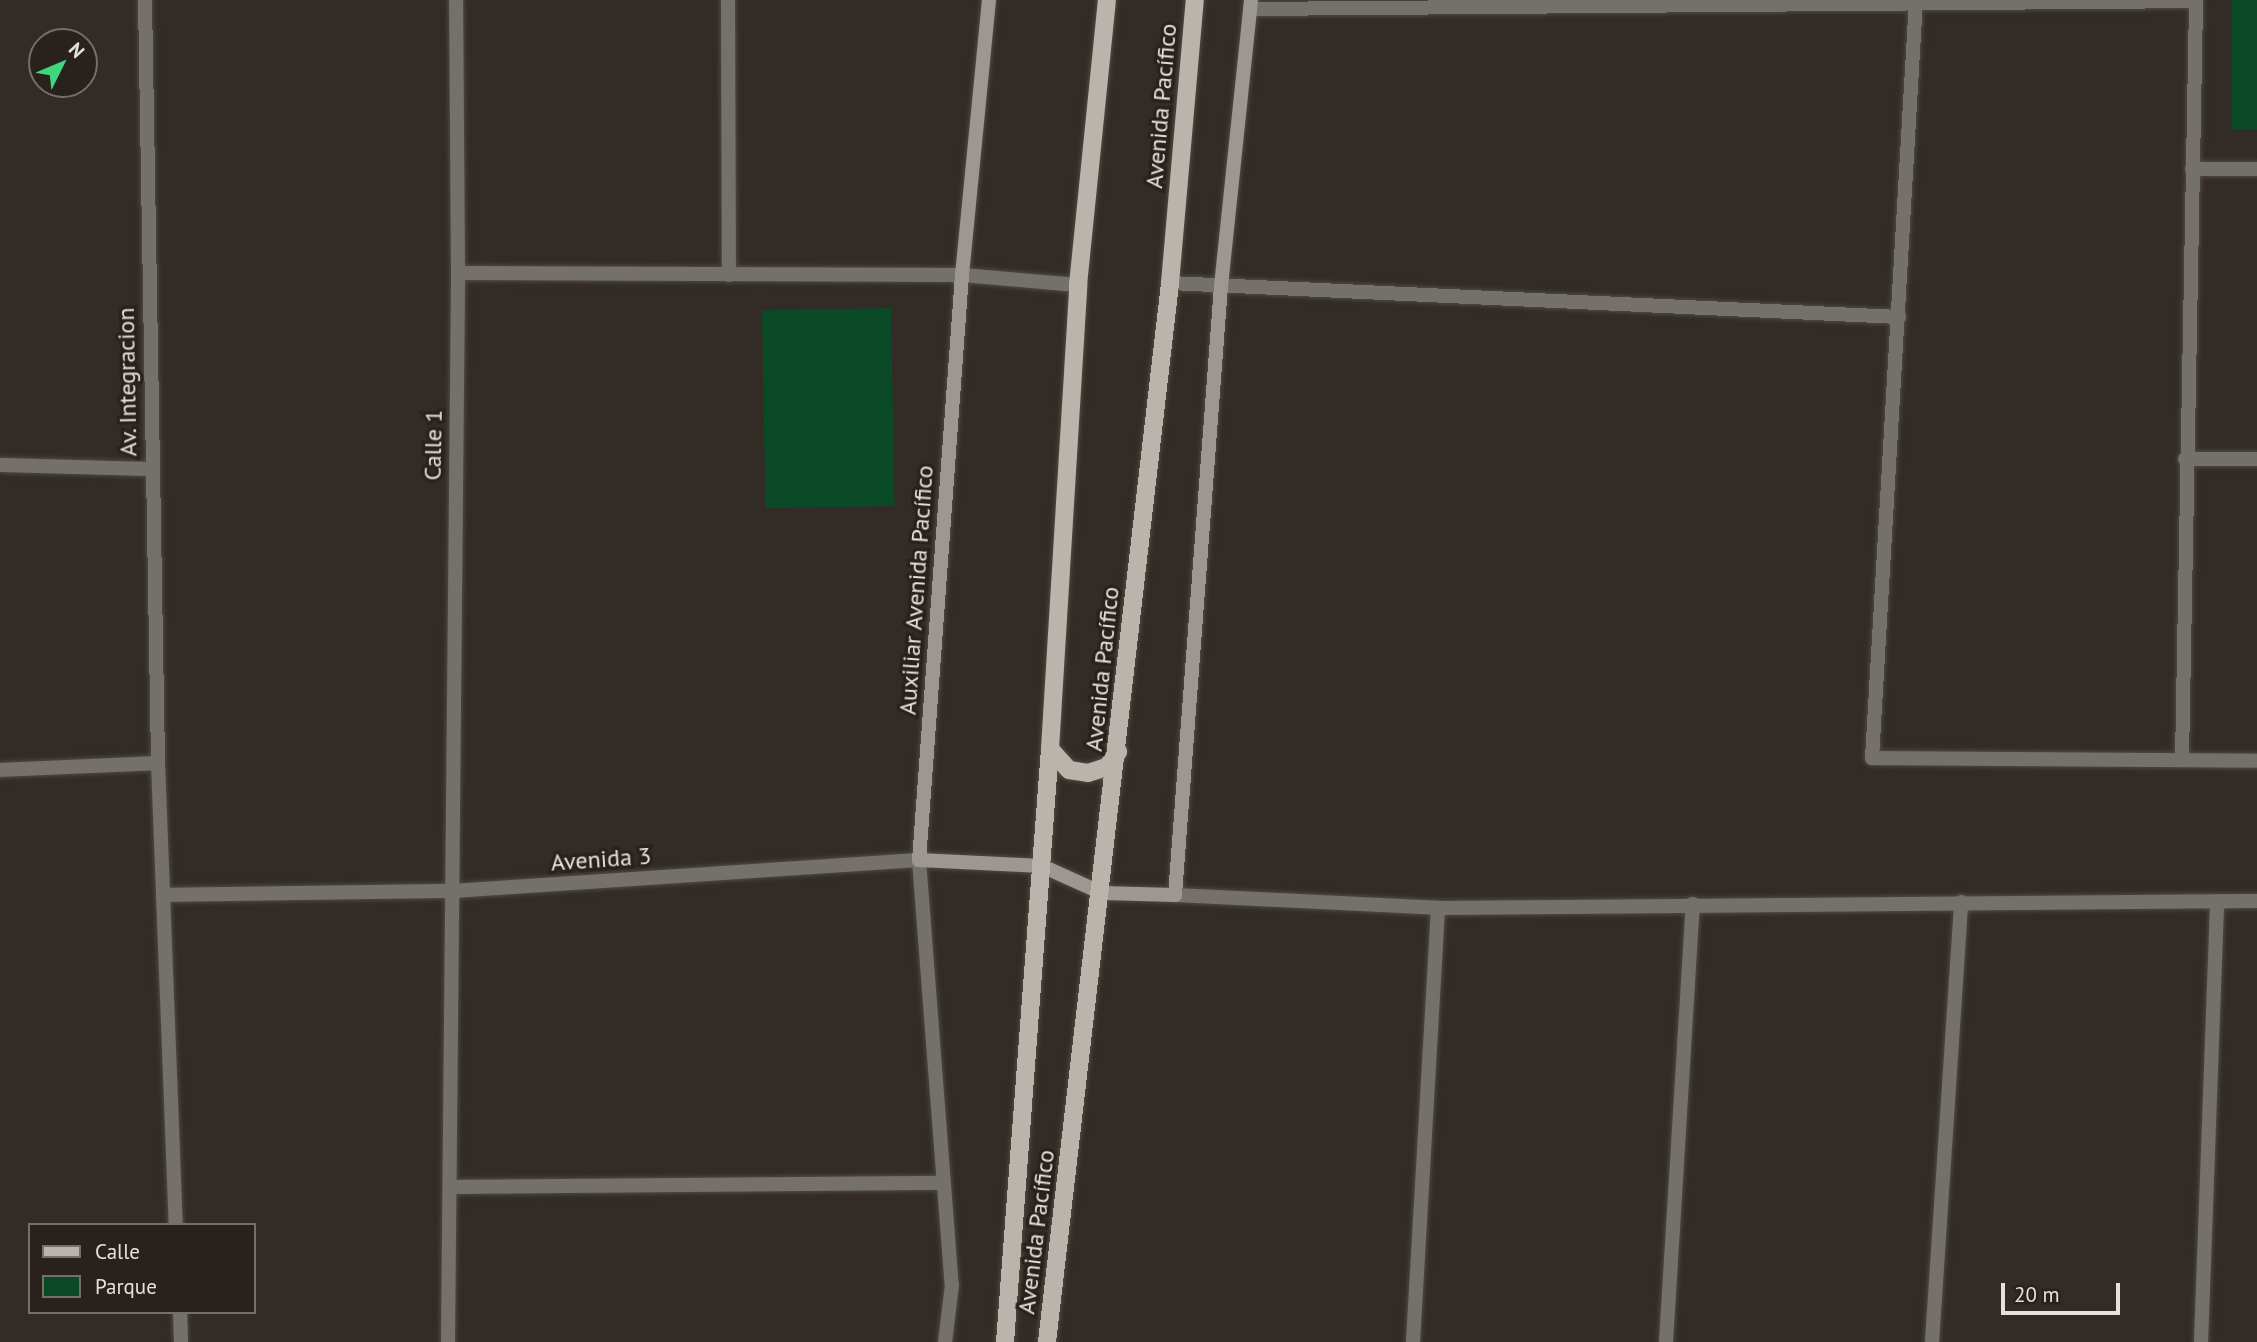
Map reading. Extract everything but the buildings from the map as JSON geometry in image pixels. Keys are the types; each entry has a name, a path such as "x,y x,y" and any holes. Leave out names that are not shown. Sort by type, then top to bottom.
{"main road":[{"name":"Auxiliar Avenida Pacífico","path":"919,860 962,275 989,0"},
{"name":"Avenida Pacífico","path":"1005,1342 1042,866 1078,285 1107,0"},
{"name":"Avenida Pacífico","path":"1047,1342 1102,893 1170,283 1195,0"},
{"path":"1042,866 1102,893 1175,895 1221,286 1250,4"},
{"path":"1050,749 1069,770 1088,773 1107,767 1118,752"},
{"name":"Avenida 3","path":"919,860 1042,866"}],"street":[{"name":"Av. Integracion","path":"145,0 158,762 176,1223"},
{"name":"Calle 1","path":"448,1342 452,1187 458,273 456,0"},
{"path":"728,0 729,275"},
{"path":"1916,0 1872,758 2257,761"},
{"path":"1250,4 2196,1 2185,459 2182,760"},
{"path":"2192,169 2257,169"},
{"path":"458,273 962,275 1078,285"},
{"path":"1170,283 1899,317"},
{"path":"2185,459 2257,459"},
{"path":"0,465 151,469"},
{"path":"0,770 158,762"},
{"name":"Avenida 3","path":"163,895 452,891 919,860"},
{"name":"Auxiliar Avenida Pacífico","path":"919,860 952,1285 945,1342"},
{"path":"1175,895 1438,908 2257,901"},
{"path":"2201,1342 2217,901"},
{"path":"1932,1342 1961,902"},
{"path":"1666,1342 1693,904"},
{"path":"1413,1342 1438,908"},
{"path":"452,1187 943,1183"},
{"path":"180,1314 181,1342"}],"green space":[{"path":"2232,0 2257,0 2257,129 2232,129"},
{"path":"891,308 894,506 765,508 762,310"}]}
